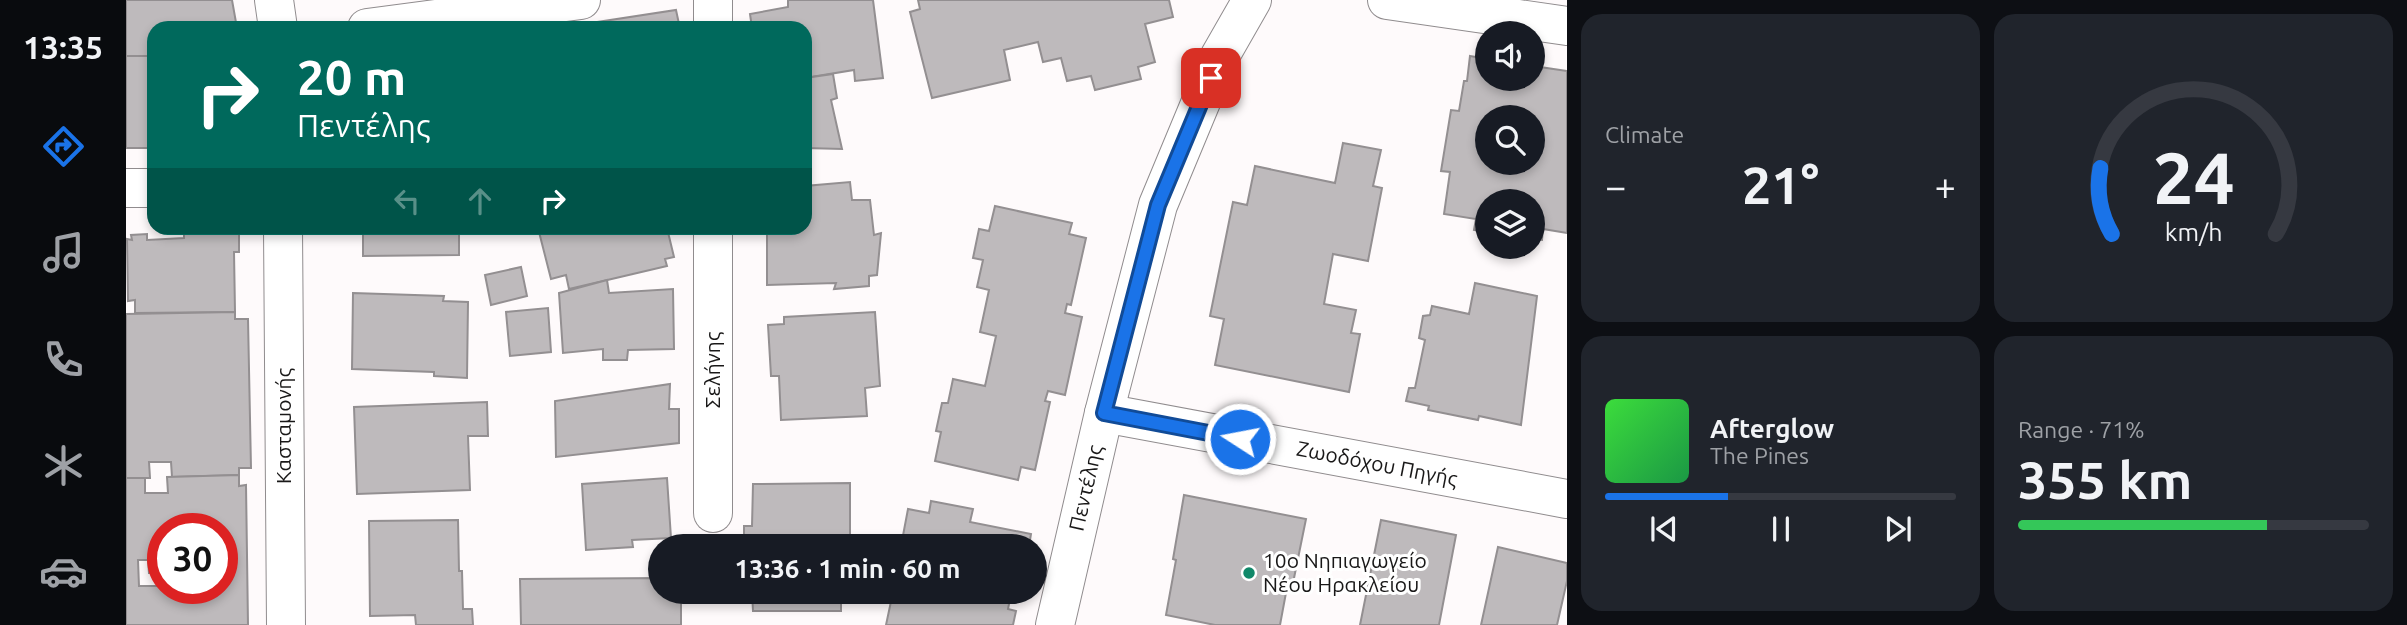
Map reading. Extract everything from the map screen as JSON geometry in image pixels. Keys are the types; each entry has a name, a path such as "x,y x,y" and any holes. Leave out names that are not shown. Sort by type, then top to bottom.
{"street":[{"path":"274,0 277,21"},
{"path":"420,21 581,0"},
{"path":"713,0 713,21"},
{"name":"Πεντέλης","path":"1055,625 1104,413 1158,205 1220,56 1252,0"},
{"path":"1387,0 1567,26"},
{"path":"126,188 147,188"},
{"name":"Κασταμονής","path":"283,235 286,625"},
{"name":"Σελήνης","path":"713,235 713,513"},
{"name":"Ζωοδόχου Πηγής","path":"1104,413 1567,499"}],"building":[{"path":"126,0 232,0 236,21 147,21 147,56 126,56"},
{"path":"788,0 873,0 883,78 855,81 854,70 812,77 812,21 751,21 750,14 788,7"},
{"path":"918,0 1169,0 1173,17 1145,24 1155,62 1138,67 1141,79 1095,90 1091,76 1067,81 1061,58 1043,62 1038,42 1004,50 1010,80 932,98 910,12 920,9"},
{"path":"676,10 678,21 604,21"},
{"path":"126,56 147,56 147,148 126,148"},
{"path":"1470,56 1475,57 1475,91 1545,91 1545,68 1567,71 1567,233 1545,229 1545,189 1475,189 1475,219 1444,214 1450,172 1441,171 1451,110 1459,111 1464,81 1467,81"},
{"path":"833,74 837,98 831,100 842,149 812,148 812,77"},
{"path":"1343,143 1381,150 1373,186 1382,188 1368,261 1333,254 1324,304 1356,310 1351,333 1360,334 1349,392 1215,365 1224,319 1210,316 1233,202 1247,205 1255,166 1335,183"},
{"path":"850,182 852,200 870,200 874,235 881,233 877,275 869,276 869,286 834,289 836,283 767,285 767,235 812,235 812,185"},
{"path":"995,206 1072,223 1069,234 1086,238 1071,305 1067,304 1065,313 1082,317 1065,395 1048,391 1045,401 1050,402 1035,470 1021,467 1018,480 935,461 941,432 936,431 942,403 948,403 953,379 985,386 996,336 980,332 989,290 977,287 983,260 973,258 979,229 989,231"},
{"path":"147,234 147,240 184,238 184,235 239,235 239,252 234,252 235,312 135,313 135,300 128,301 127,239 132,240 131,235"},
{"path":"363,235 459,235 459,255 363,256"},
{"path":"540,235 669,235 674,257 665,259 667,266 569,289 566,275 551,279"},
{"path":"521,267 527,296 491,305 485,275"},
{"path":"607,280 609,293 673,289 674,349 628,350 627,360 603,360 603,349 563,353 559,293"},
{"path":"1475,283 1537,296 1521,425 1479,416 1478,420 1428,410 1429,406 1406,401 1409,388 1415,388 1425,340 1419,338 1423,316 1430,315 1432,306 1469,314"},
{"path":"353,293 444,296 443,301 468,302 467,378 434,376 434,372 352,369"},
{"path":"548,308 551,352 510,356 506,312"},
{"path":"235,312 235,319 248,319 251,468 239,468 239,475 172,477 171,462 149,462 150,478 126,478 126,314"},
{"path":"875,312 880,386 865,388 867,416 781,420 779,376 771,376 768,325 784,324 784,317"},
{"path":"670,384 669,409 679,409 679,443 556,457 555,401"},
{"path":"487,402 488,436 468,436 470,490 357,494 354,407"},
{"path":"239,475 239,486 246,485 248,625 126,625 126,478 145,478 145,493 168,493 167,477"},
{"path":"667,478 671,534 648,534 648,539 632,540 633,547 586,550 582,484"},
{"path":"850,483 850,534 744,534 744,526 752,526 753,484"},
{"path":"1184,495 1306,519 1293,583 1288,582 1280,625 1215,625 1166,615"},
{"path":"931,501 973,509 970,522 1031,534 903,534 908,509 929,513"},
{"path":"458,520 463,609 472,609 473,625 416,625 415,615 370,616 369,521"},
{"path":"1381,520 1456,535 1439,625 1360,625"},
{"path":"1498,547 1567,563 1567,581 1557,625 1481,625"},
{"path":"648,578 648,604 681,604 681,625 521,625 520,579"},
{"path":"753,604 841,604 841,611 753,611"},
{"path":"890,604 1009,604 1008,609 1016,611 1013,625 886,625"}],"place":[{"name":"10ο Νηπιαγωγείο Νέου Ηρακλείου","path":"1249,573"}],"route":[{"path":"1211,78 1158,205 1104,413 1240,439"}]}
